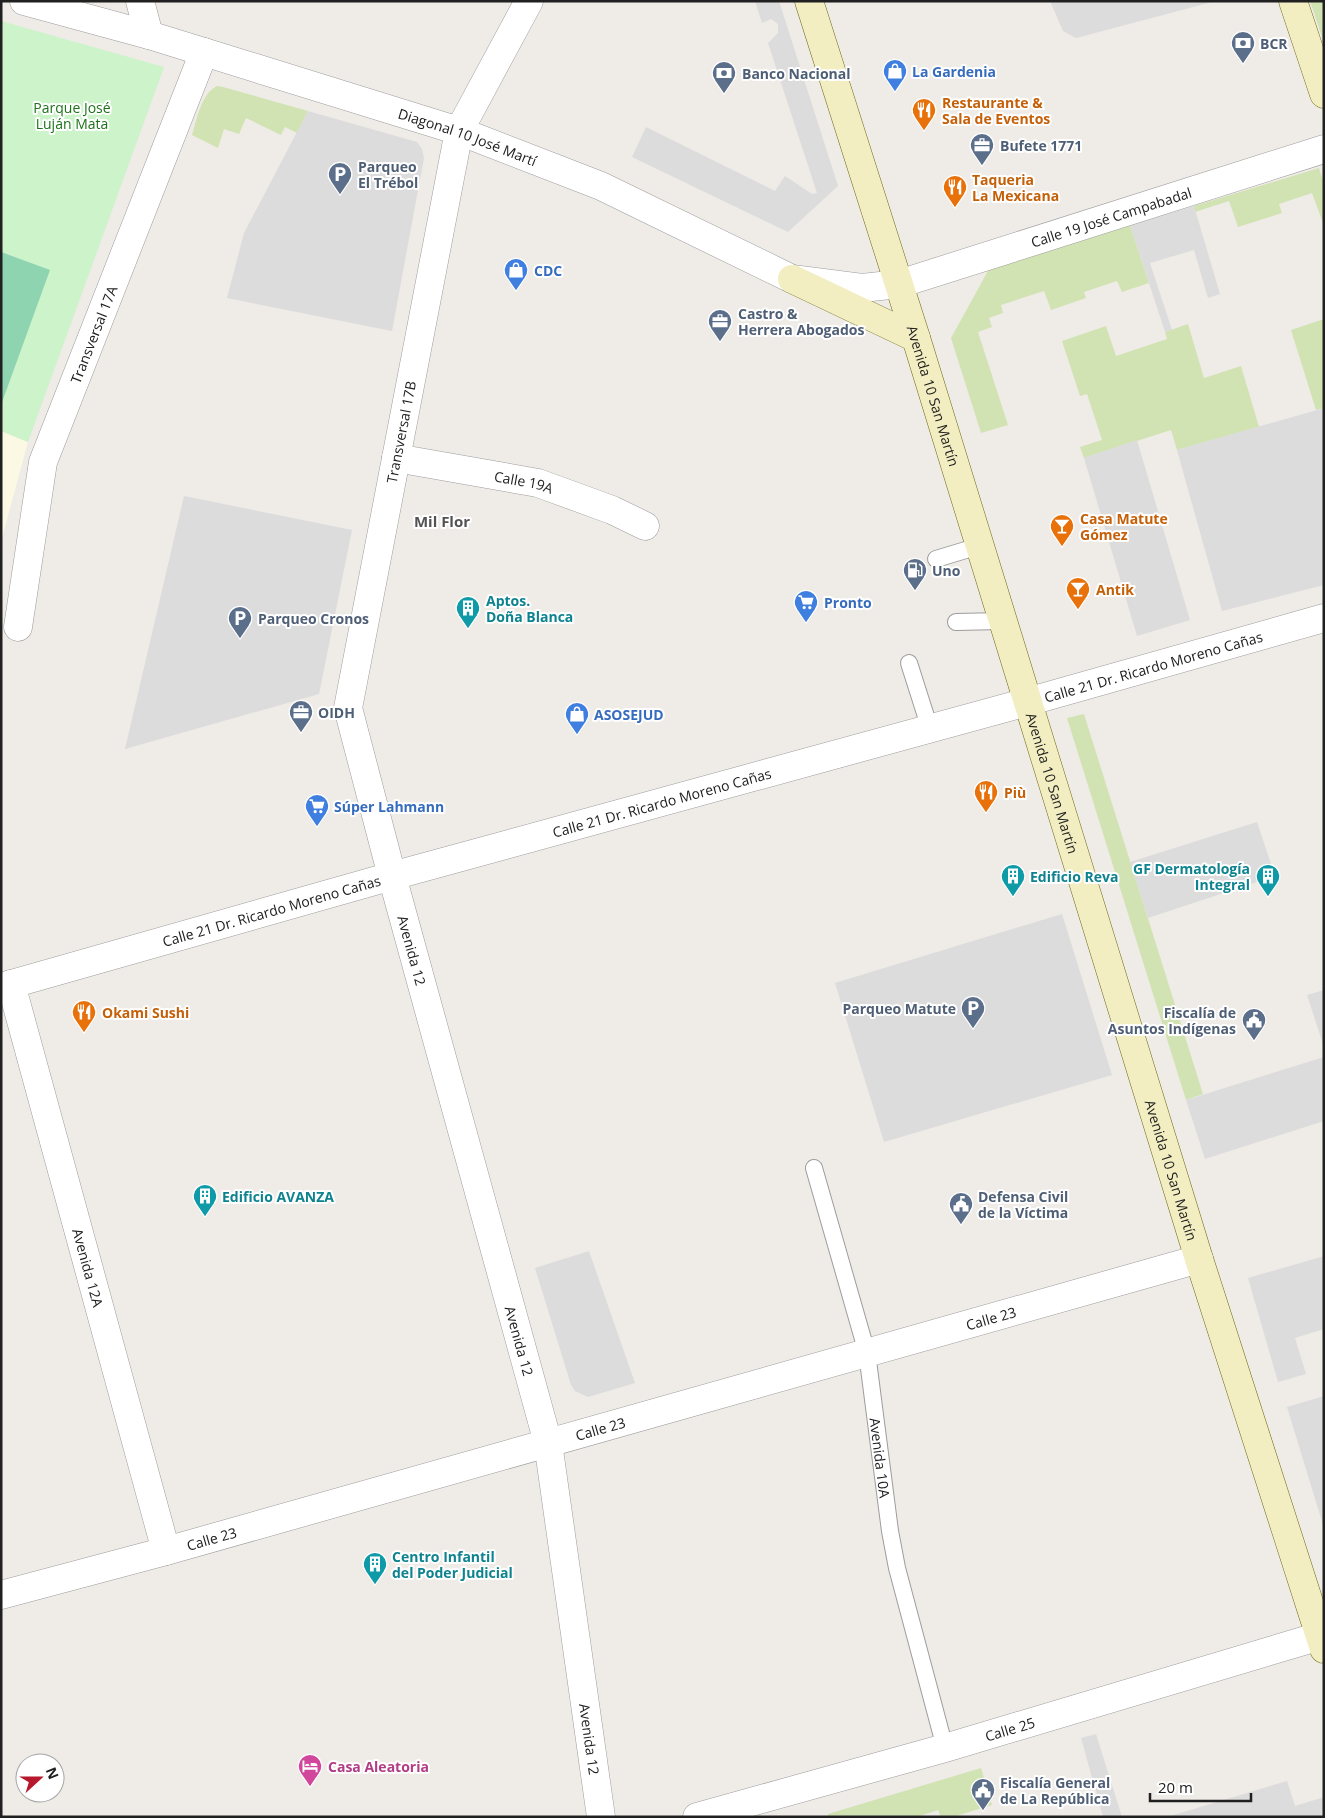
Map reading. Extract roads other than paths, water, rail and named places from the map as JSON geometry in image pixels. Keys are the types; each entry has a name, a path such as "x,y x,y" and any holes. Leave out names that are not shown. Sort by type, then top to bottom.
{"street":[{"name":"Diagonal 10 José Martí","path":"24,1 149,35 459,131 601,186 792,279 862,288 899,284"},
{"path":"140,1 149,35"},
{"name":"Transversal 17B","path":"392,876 348,708 459,131 529,1"},
{"name":"Avenida 10 San Martín","path":"809,1 916,338 1199,1259 1322,1643"},
{"path":"1293,1 1324,94"},
{"name":"Transversal 17A","path":"18,627 43,462 204,52"},
{"name":"Calle 19 José Campabadal","path":"899,284 1324,149"},
{"path":"792,279 916,338"},
{"name":"Calle 19A","path":"396,458 538,483 612,510 645,526"},
{"name":"Calle 21 Dr. Ricardo Moreno Cañas","path":"6,985 1324,618"},
{"name":"Avenida 12","path":"392,876 548,1443 601,1817"},
{"name":"Avenida 12A","path":"6,985 166,1551"},
{"name":"Calle 23","path":"1,1595 166,1551 1199,1259"},
{"name":"Calle 25","path":"697,1817 1322,1643"}],"lane":[{"path":"936,559 979,546"},
{"path":"956,622 1002,621"},
{"path":"909,663 930,729"},
{"name":"Avenida 10A","path":"814,1168 867,1353 890,1530 897,1568 945,1748"}],"place":[{"name":"BCR","path":"1243,64"},
{"name":"La Gardenia","path":"895,92"},
{"name":"Banco Nacional","path":"724,94"},
{"name":"Restaurante & Sala de Eventos","path":"924,131"},
{"name":"Bufete 1771","path":"982,166"},
{"name":"Parqueo El Trébol","path":"340,195"},
{"name":"Taqueria La Mexicana","path":"955,208"},
{"name":"CDC","path":"516,291"},
{"name":"Castro & Herrera Abogados","path":"720,342"},
{"name":"Casa Matute Gómez","path":"1062,547"},
{"name":"Uno","path":"915,591"},
{"name":"Antik","path":"1078,610"},
{"name":"Pronto","path":"806,623"},
{"name":"Aptos. Doña Blanca","path":"468,629"},
{"name":"Parqueo Cronos","path":"240,639"},
{"name":"OIDH","path":"301,733"},
{"name":"ASOSEJUD","path":"577,735"},
{"name":"Più","path":"986,813"},
{"name":"Súper Lahmann","path":"317,827"},
{"name":"Edificio Reva","path":"1013,897"},
{"name":"GF Dermatología Integral","path":"1268,897"},
{"name":"Parqueo Matute","path":"973,1029"},
{"name":"Okami Sushi","path":"84,1033"},
{"name":"Fiscalía de Asuntos Indígenas","path":"1254,1041"},
{"name":"Edificio AVANZA","path":"205,1217"},
{"name":"Defensa Civil de la Víctima","path":"961,1225"},
{"name":"Centro Infantil del Poder Judicial","path":"375,1585"},
{"name":"Casa Aleatoria","path":"310,1787"},
{"name":"Fiscalía General de La República","path":"983,1811"}],"district":[{"name":"Mil Flor","path":"442,521"}],"park label":[{"name":"Parque José Luján Mata","path":"72,116"}]}
